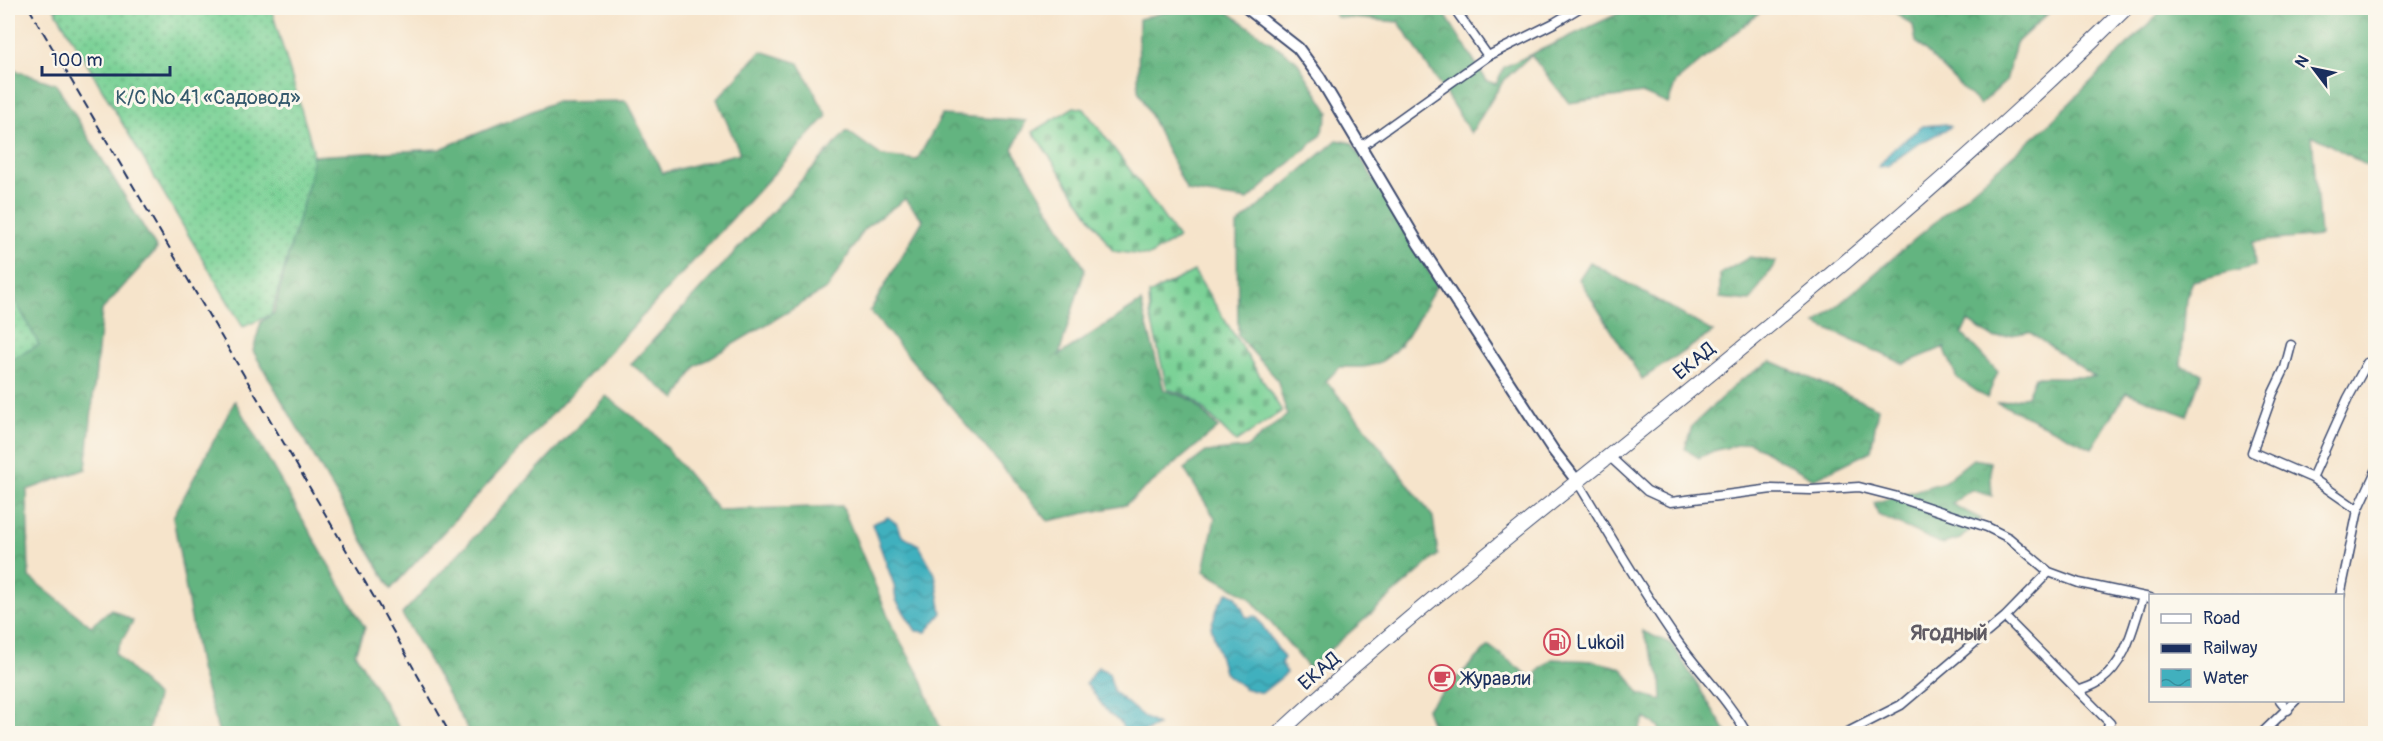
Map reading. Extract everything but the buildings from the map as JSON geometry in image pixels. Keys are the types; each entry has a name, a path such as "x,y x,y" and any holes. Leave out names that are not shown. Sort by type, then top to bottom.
{"highway":[{"name":"ЕКАД","path":"1278,734 1392,634 1939,182 2048,84 2126,8"}],"street":[{"path":"1247,8 1298,48 1320,78 1418,243 1553,450 1577,481 1653,605 1684,650 1727,701 1747,734"},
{"path":"1454,8 1488,56"},
{"path":"1362,146 1488,56 1579,8"},
{"path":"2291,345 2285,368 2272,393 2252,452 2312,478 2358,510"},
{"path":"2312,478 2348,398 2367,363"},
{"path":"1609,456 1644,488 1671,502 1772,489 1811,490 1859,487 1894,496 1987,527 2009,538 2049,572 2079,583 2147,598 2125,650 2112,670 2099,682 2078,691"},
{"path":"2340,594 2358,510 2376,471"},
{"path":"1631,487 1644,488"},
{"path":"1844,734 1901,705 2005,617 2049,572"},
{"path":"2005,617 2110,723 2103,734"},
{"path":"2282,702 2288,710"},
{"path":"2261,734 2294,702"}],"green space":[{"name":"К/С № 41 «Садовод»","path":"54,8 271,8 313,149 311,175 271,315 243,327"},
{"path":"1181,8 1222,8 1296,60 1329,112 1320,136 1248,200 1187,191 1138,90 1139,19"},
{"path":"1331,8 1441,8 1487,81 1496,84 1504,67 1630,8 1765,8 1676,82 1668,104 1642,93 1569,103 1531,55 1503,81 1471,133 1399,22 1337,17"},
{"path":"1892,8 2054,8 2016,43 2006,81 1980,105 1916,42 1913,25 1899,16"},
{"path":"2164,8 2375,8 2375,176 2368,166 2312,135 2320,236 2253,242 2255,266 2193,281 2186,298 2181,366 2202,373 2187,416 2127,392 2092,448 1998,403 2027,396 2035,377 2095,377 2029,332 1994,338 1968,321 1962,334 1998,372 1987,398 1957,378 1944,347 1904,364 1816,324 2047,126"},
{"path":"761,51 799,63 827,116 391,589 253,351 261,322 274,313 313,156 440,149 554,102 626,101 663,173 740,153 717,99"},
{"path":"8,68 56,84 157,249 102,310 86,469 27,490 29,577 91,626 111,609 133,621 115,653 157,697 148,733 8,733"},
{"path":"1074,107 1084,109 1178,238 1149,256 1113,251 1033,132"},
{"path":"942,115 1026,121 1013,149 1085,269 1059,355 1141,302 1164,390 1191,399 1218,428 1125,505 1048,521 870,311 923,220 905,199 865,228 828,288 696,366 676,399 631,364 847,131 882,156 917,160"},
{"path":"1337,140 1352,143 1437,285 1409,333 1391,355 1369,366 1340,367 1326,381 1368,431 1433,517 1438,555 1309,668 1249,597 1204,571 1215,518 1184,469 1206,452 1246,448 1287,415 1277,379 1238,336 1237,225"},
{"path":"1750,257 1776,262 1750,301 1720,298 1720,274"},
{"path":"1590,262 1713,332 1642,379 1579,279"},
{"path":"1194,271 1282,411 1236,442 1191,397 1167,389 1150,314 1149,294"},
{"path":"8,287 39,345 8,361"},
{"path":"1771,361 1878,408 1871,451 1814,479 1749,442 1713,451 1699,458 1685,449 1692,426 1739,381"},
{"path":"606,396 652,431 718,510 842,506 893,628 921,678 942,733 470,733 402,614"},
{"path":"235,401 365,628 355,653 402,733 219,733 200,669 173,517"},
{"path":"1973,459 1990,462 1992,496 1971,490 1951,504 1981,519 1960,539 1942,544 1878,515 1874,503 1944,482"},
{"path":"1642,631 1672,644 1727,733 1661,733 1658,726 1645,718 1640,728 1642,733 1423,733 1432,725 1426,709 1489,646 1539,683 1537,672 1552,659 1593,661 1622,668 1640,694 1662,700 1661,678"}],"water":[{"path":"1946,124 1951,127 1918,144 1887,166 1878,167 1894,148 1923,126"},
{"path":"888,517 897,524 902,536 919,545 935,574 942,613 926,632 916,631 896,600 894,585 872,524"},
{"path":"1228,592 1236,596 1246,617 1256,616 1284,658 1281,662 1287,673 1262,693 1244,688 1224,672 1211,626 1219,604"},
{"path":"1098,667 1109,673 1114,692 1145,718 1158,725 1143,733 1126,733 1120,722 1108,713 1086,683"}],"railway":[{"path":"29,8 382,611 450,734"}],"place":[{"name":"Lukoil","path":"1557,642"},
{"name":"Журавли","path":"1442,678"}],"district":[{"name":"Ягодный","path":"1949,633"}]}
